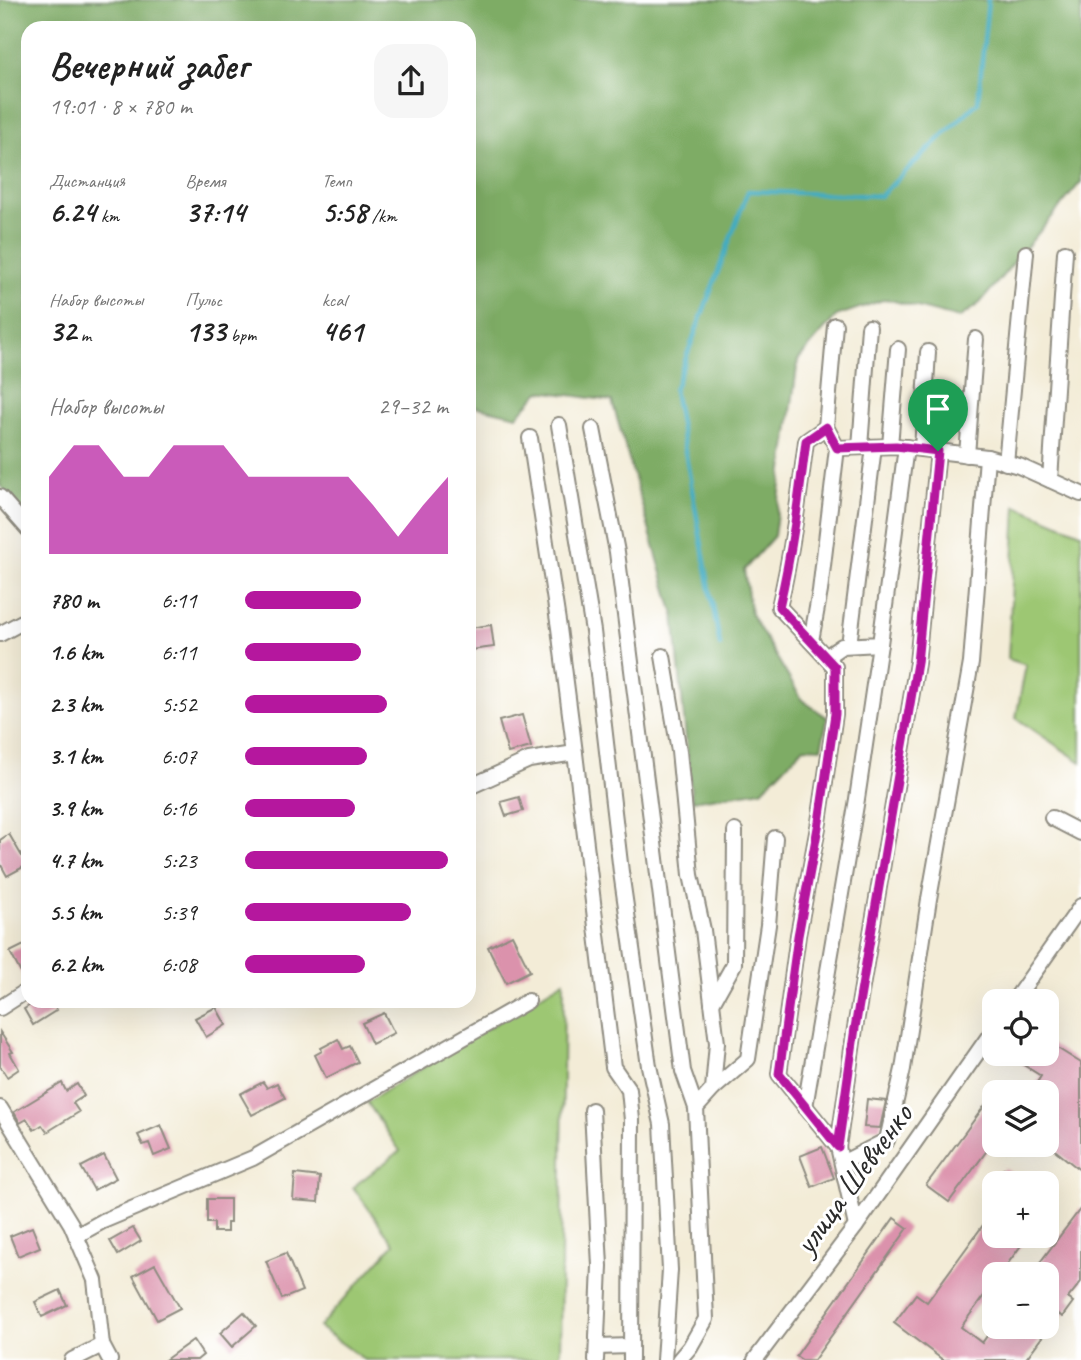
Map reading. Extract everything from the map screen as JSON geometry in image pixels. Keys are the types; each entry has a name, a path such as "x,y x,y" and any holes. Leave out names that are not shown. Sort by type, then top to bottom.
{"street":[{"path":"1050,480 1065,252"},
{"path":"1006,463 1026,253"},
{"path":"811,641 820,591 837,448 826,427 835,325"},
{"path":"849,645 867,447 869,327"},
{"path":"967,455 976,339"},
{"path":"890,446 898,349"},
{"path":"922,449 928,352"},
{"path":"559,425 593,631 603,731 649,1066 662,1124 670,1270 664,1360"},
{"path":"826,427 806,441 797,517 779,607 835,667 835,714 798,936 779,1074 838,1147"},
{"path":"593,429 617,552 683,1071 696,1108 706,1319 679,1360"},
{"path":"530,438 559,628 613,1067 629,1090 632,1120 631,1353 596,1353 600,1266 592,1110"},
{"path":"837,448 890,446 987,457 1018,466 1081,494"},
{"path":"805,1107 857,799 906,447"},
{"path":"856,1226 838,1147 855,1028 917,663 938,451"},
{"path":"842,1163 887,1140 904,1069 929,899 971,663 987,457"},
{"path":"0,497 21,521"},
{"path":"0,634 21,623"},
{"path":"826,657 842,646 880,644"},
{"path":"663,656 679,751 691,874 718,1043 713,1089"},
{"path":"476,784 529,760 575,753"},
{"path":"1052,818 1081,833"},
{"path":"712,1003 734,964 735,831"},
{"path":"696,1108 713,1089 748,1059 768,925 775,838"},
{"path":"1022,989 1081,906"},
{"path":"0,1008 21,994"},
{"path":"76,1236 253,1158 528,1002"},
{"name":"улица Шевченко","path":"755,1360 856,1226 982,1046"},
{"path":"0,1108 71,1224 95,1280 102,1345 110,1360"},
{"path":"72,1360 102,1345"}],"green space":[{"path":"0,0 1081,0 1081,182 980,303 959,318 886,299 836,316 798,360 774,536 744,570 751,614 802,700 828,718 821,748 804,747 762,790 692,801 674,615 612,401 540,391 517,416 476,407 476,21 21,21 21,512 0,485"},
{"path":"1016,506 1081,533 1081,762 1016,718 1026,665 1008,659"},
{"path":"564,981 560,1360 365,1360 319,1327 394,1244 353,1187 400,1151 367,1102"}],"building":[{"path":"491,625 494,647 476,649 476,627"},
{"path":"522,715 531,747 508,753 499,721"},
{"path":"519,797 523,811 506,816 501,802"},
{"path":"9,834 21,855 21,868 7,876 0,863 0,840"},
{"path":"512,935 530,971 506,983 488,947"},
{"path":"21,946 21,973 10,952"},
{"path":"56,1008 57,1010 33,1025 24,1009"},
{"path":"217,1008 226,1025 206,1037 195,1018"},
{"path":"384,1013 394,1033 372,1044 362,1023"},
{"path":"0,1032 13,1052 10,1053 19,1069 7,1077 0,1066"},
{"path":"338,1039 343,1049 350,1046 358,1062 326,1078 315,1055 322,1051 321,1048"},
{"path":"1059,1049 1081,1063 1081,1171 1059,1153 1059,1080 1038,1080 1041,1076 1025,1066 1059,1066"},
{"path":"263,1082 267,1088 277,1083 285,1098 252,1115 240,1094"},
{"path":"62,1083 66,1091 77,1084 84,1096 73,1103 79,1112 47,1132 42,1125 34,1130 27,1119 20,1123 14,1112"},
{"path":"867,1099 886,1101 880,1128 864,1127"},
{"path":"982,1109 982,1157 949,1202 926,1185"},
{"path":"161,1125 171,1149 154,1156 149,1143 143,1145 138,1135"},
{"path":"822,1147 834,1178 812,1187 800,1156"},
{"path":"104,1155 116,1178 94,1190 81,1167"},
{"path":"295,1174 320,1177 318,1202 293,1200"},
{"path":"207,1199 230,1199 230,1223 227,1223 227,1232 214,1232 214,1223 207,1223"},
{"path":"1081,1208 1081,1282 1068,1298 1073,1302 1062,1317 1059,1314 1059,1262 1040,1262 1051,1248 1059,1248 1059,1237"},
{"path":"894,1218 908,1228 814,1360 802,1360 796,1356"},
{"path":"982,1226 982,1248 1019,1248 1009,1262 982,1262 982,1298 961,1327 982,1343 985,1339 1041,1339 1025,1360 943,1360 894,1323 916,1294 927,1302"},
{"path":"32,1227 40,1247 18,1256 10,1236"},
{"path":"133,1228 141,1241 118,1255 110,1241"},
{"path":"286,1253 302,1291 282,1299 266,1261"},
{"path":"155,1264 180,1308 157,1320 133,1276"},
{"path":"60,1290 67,1305 42,1317 35,1302"},
{"path":"244,1312 256,1326 232,1347 220,1333"},
{"path":"193,1340 203,1355 197,1360 165,1360"}],"waterway":[{"path":"720,645 674,390 748,191 880,196 978,102 988,0"}],"route":[{"path":"826,427 837,448 896,446 938,451 917,663 855,1028 838,1147 779,1074 798,936 835,714 835,667 779,607 797,517 806,441 826,427"}]}
